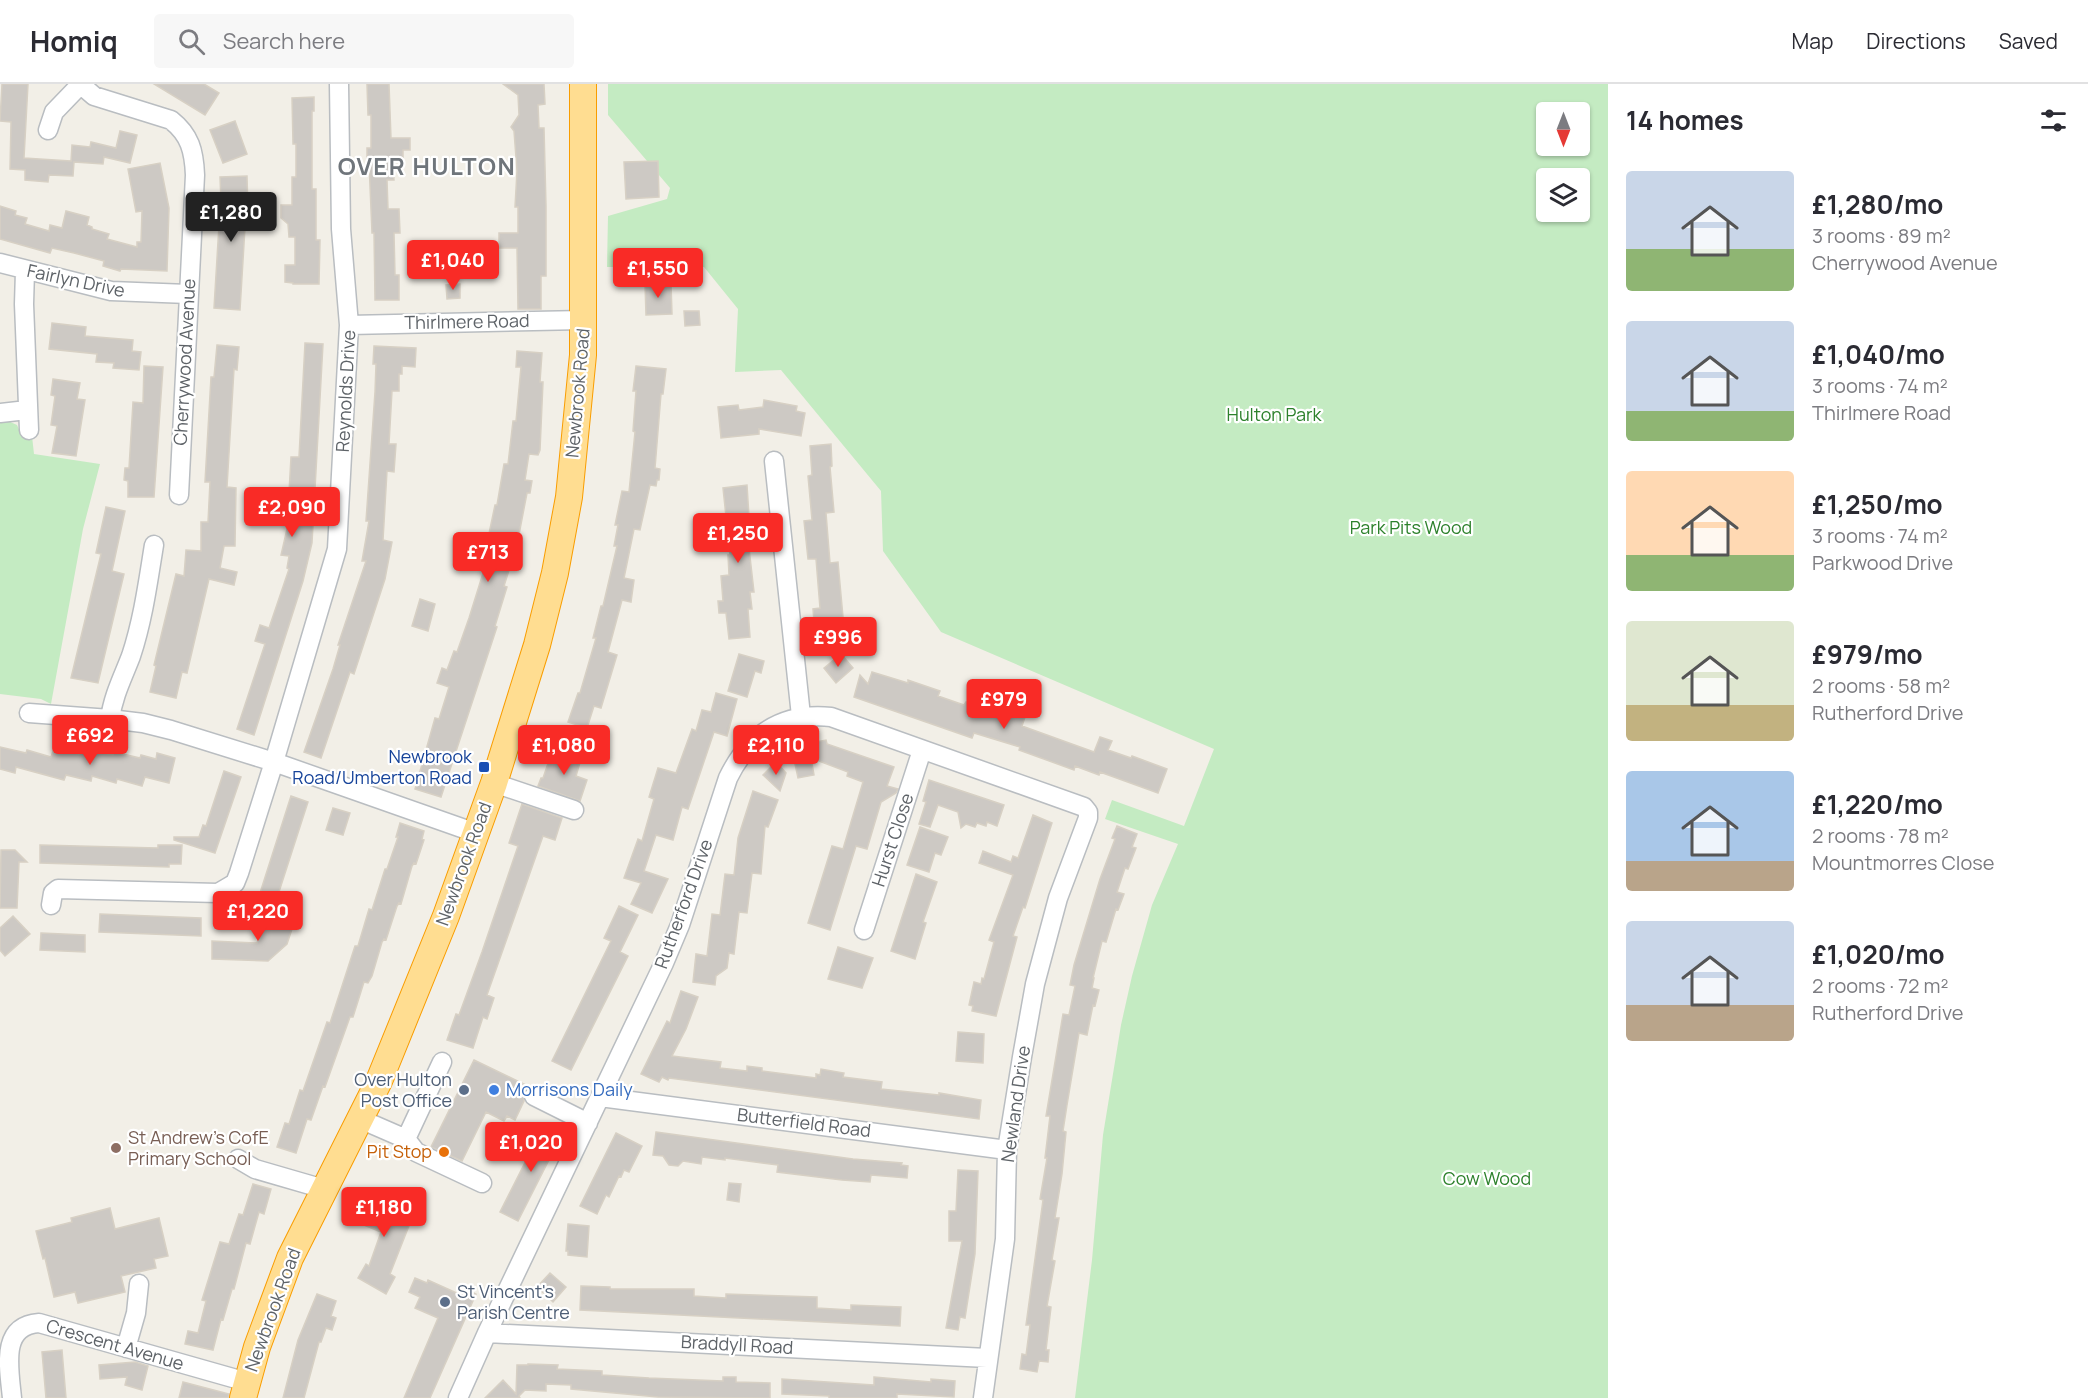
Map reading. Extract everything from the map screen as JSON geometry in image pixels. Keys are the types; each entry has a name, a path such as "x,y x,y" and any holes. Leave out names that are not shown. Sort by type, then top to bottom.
{"highway":[{"name":"Newbrook Road","path":"245,1390 290,1258 379,1081 446,916 494,783 537,645 555,573 569,496 583,355 583,84"}],"street":[{"name":"Reynolds Drive","path":"51,905 52,893 58,889 210,893 227,889 235,883 239,873 337,549 349,325 341,229 339,84"},
{"name":"Cherrywood Avenue","path":"48,130 54,112 80,85 94,96 171,120 189,139 194,155 195,175 179,495"},
{"name":"Fairlyn Drive","path":"0,263 111,291 188,294"},
{"path":"26,270 24,304 29,430"},
{"name":"Thirlmere Road","path":"349,325 584,320"},
{"path":"0,413 27,410"},
{"path":"772,461 801,716"},
{"path":"110,718 112,703 131,656 140,623 148,552"},
{"path":"29,713 110,718 171,730 274,762 476,833"},
{"name":"Rutherford Drive","path":"458,1398 664,963 680,925 728,778 736,761 749,746 781,722 801,716 831,717 1084,807 1088,812 1088,818"},
{"name":"Hurst Close","path":"863,930 922,750"},
{"path":"494,783 574,810"},
{"name":"Newland Drive","path":"983,1398 1005,1239 1007,1150 1035,984 1058,898 1088,818"},
{"path":"406,1140 442,1062"},
{"path":"534,1096 588,1122"},
{"name":"Butterfield Road","path":"600,1097 1007,1150"},
{"path":"360,1119 406,1140 416,1152 482,1184"},
{"path":"238,1159 255,1169 324,1189"},
{"path":"126,1348 136,1313 139,1284"},
{"name":"Crescent Avenue","path":"12,1398 8,1348 10,1337 17,1328 39,1323 126,1348 245,1390"},
{"name":"Braddyll Road","path":"487,1333 987,1358"}],"green space":[{"name":"Hulton Park","path":"608,84 1608,84 1608,1398 1075,1398 1092,1260 1103,1135 1121,1025 1152,905 1178,844 1105,819 1112,800 1184,826 1214,749 941,632 883,551 881,491 781,370 735,372 738,309 704,267 607,267 608,216 667,199 670,188 608,115"},
{"path":"8,421 17,425 22,436 32,436 34,454 100,464 83,529 51,704 41,699 0,694 0,422"}],"building":[{"path":"2,84 28,84 24,158 71,161 72,145 90,147 91,142 116,148 120,131 137,135 130,163 104,157 103,164 74,162 73,176 49,175 48,182 25,180 25,170 10,169 11,122 0,121"},
{"path":"154,84 204,84 219,93 205,115"},
{"path":"367,84 389,84 391,138 410,138 410,150 403,150 403,162 393,162 394,180 387,180 388,209 399,209 400,233 394,233 395,275 399,275 399,300 375,300 374,233 372,233 369,162 367,162 367,148 371,148 371,115 368,115"},
{"path":"503,84 544,84 545,104 538,105 539,128 544,128 546,206 546,276 541,276 541,309 518,309 517,248 499,248 499,233 518,233 518,207 515,207 517,171 514,131 511,127 519,115 518,95"},
{"path":"314,97 312,189 316,189 316,240 320,240 319,284 293,284 285,282 285,265 295,265 295,237 289,237 288,224 281,218 281,205 292,205 292,177 296,177 292,98"},
{"path":"235,121 247,154 223,163 210,130"},
{"path":"658,161 659,197 626,199 624,162"},
{"path":"160,163 169,208 167,271 121,269 120,271 103,266 104,261 74,253 52,248 50,253 0,239 0,206 16,211 15,215 27,218 25,224 49,231 50,225 62,228 66,211 89,217 87,225 92,229 109,234 107,239 137,247 137,242 141,242 142,211 136,212 128,169"},
{"path":"247,176 248,211 246,211 240,310 214,308 219,225 222,225 220,177"},
{"path":"671,283 672,314 646,315 645,284"},
{"path":"460,284 460,298 447,299 446,285"},
{"path":"684,311 699,311 700,325 685,326"},
{"path":"52,323 86,327 85,336 133,340 132,351 141,352 139,370 113,368 114,363 96,362 97,354 49,349"},
{"path":"305,343 323,344 312,543 303,581 254,735 237,729 265,644 255,641 260,625 269,628 289,569 287,568 289,556 281,555 287,529 291,457 299,457"},
{"path":"217,345 239,347 237,370 234,369 227,487 236,488 235,546 224,546 220,568 237,572 234,585 209,579 187,673 182,672 176,698 150,692 156,666 154,665 176,574 184,576 186,550 201,551 201,522 208,522 210,482 205,482 211,377 214,377"},
{"path":"374,346 416,348 415,367 402,366 402,374 399,374 399,391 392,391 389,444 396,444 394,472 387,471 383,540 392,542 385,579 354,674 350,672 321,758 304,752 333,669 340,645 338,645 366,561 362,561 369,521 366,521 375,392"},
{"path":"517,351 542,353 540,450 538,455 529,454 525,480 532,481 530,493 527,493 517,545 504,586 507,587 495,626 497,627 441,797 415,789 435,718 439,719 449,687 437,683 442,668 447,670 454,651 457,652 484,570 481,569 483,562 477,561 482,546 486,548 504,464 508,464 513,421 516,421 521,367 516,367"},
{"path":"144,366 163,367 154,497 128,497 128,481 124,480 125,468 129,468 133,402 143,403"},
{"path":"636,366 666,369 663,394 661,394 655,468 660,469 659,480 656,486 650,485 640,530 634,529 624,578 634,580 631,602 622,600 608,652 617,655 601,708 594,706 587,728 568,722 578,693 580,693 596,638 593,638 617,546 614,546 618,525 615,525 622,491 629,492 635,432 633,431 636,391 633,391"},
{"path":"53,379 80,383 77,399 85,400 76,456 52,453 57,426 51,425 55,396 51,395"},
{"path":"764,400 797,406 796,411 805,413 801,436 759,429 759,434 721,438 718,407 738,405 739,410 763,407"},
{"path":"831,444 832,466 830,467 834,512 826,513 830,563 838,562 843,617 837,618 840,646 816,648 813,609 820,608 816,559 808,559 804,521 812,520 808,476 812,475 810,446"},
{"path":"747,485 751,548 749,548 754,592 750,592 752,609 748,609 750,637 729,639 726,613 719,613 718,601 723,601 721,576 729,575 728,555 730,555 723,488"},
{"path":"106,507 125,511 112,571 124,574 98,683 71,678 101,554 96,553"},
{"path":"420,599 435,604 428,631 412,626"},
{"path":"739,654 764,661 761,673 755,671 747,697 728,691"},
{"path":"841,654 853,668 836,683 824,668"},
{"path":"872,672 908,683 908,680 940,691 938,696 964,705 966,702 988,711 991,700 1010,706 1009,711 1025,717 1022,726 1094,752 1100,737 1112,741 1108,750 1167,769 1158,793 1100,772 1099,775 1075,766 1074,770 1019,750 1020,747 974,733 972,738 854,697 860,675 868,684"},
{"path":"716,693 737,699 727,736 714,732 688,809 682,807 673,840 656,835 644,871 668,879 652,913 631,904 641,883 624,878 638,839 642,841 654,799 649,797 658,768 676,773 692,729 696,731 702,710 711,712"},
{"path":"826,740 827,744 894,767 887,786 898,789 896,793 881,802 867,849 856,846 830,930 808,923 832,846 843,849 863,782 847,776 848,772 811,758 814,775 798,778 792,750 784,748"},
{"path":"0,747 26,753 27,750 51,757 53,751 62,753 63,750 79,754 79,752 88,754 89,751 113,755 114,752 156,759 157,753 175,758 169,783 145,777 142,786 117,779 116,783 92,776 91,781 66,775 64,780 16,767 15,773 0,769"},
{"path":"553,749 581,759 576,776 587,780 580,801 538,786"},
{"path":"776,762 786,773 780,791 763,775"},
{"path":"224,771 241,777 215,853 174,840 174,837 199,837 203,825 206,826"},
{"path":"929,780 1004,805 997,826 987,822 986,826 977,823 975,827 966,824 961,828 958,812 938,805 930,827 919,824 926,802 923,801"},
{"path":"753,791 778,800 768,827 765,826 761,874 752,873 747,913 739,912 734,954 729,953 727,968 716,976 715,985 693,982 696,954 707,956 712,914 720,915 725,874 734,875 738,838"},
{"path":"291,796 308,802 277,898 260,893"},
{"path":"522,804 562,818 555,840 543,836 487,995 494,998 487,1019 483,1017 473,1048 447,1040 456,1014 459,1015 518,846 509,843"},
{"path":"333,808 350,813 343,835 326,830"},
{"path":"1033,815 1052,823 1025,908 1023,907 1013,936 1017,937 996,1016 972,1011 973,1006 969,1005 974,982 981,984 982,978 984,979 994,942 989,940 1013,875 979,863 983,851 1011,862 1013,856 1018,858"},
{"path":"400,823 424,831 422,839 424,840 416,864 412,866 401,904 397,906 386,940 382,942 372,976 368,983 364,982 353,1017 350,1017 311,1120 307,1119 296,1153 277,1147 285,1123 289,1124 300,1090 303,1091 327,1022 330,1023 355,946 358,946 369,909 372,910 385,869 387,869 398,837 396,837"},
{"path":"1117,826 1137,834 1132,847 1136,848 1128,869 1125,868 1117,892 1124,894 1118,910 1116,909 1106,942 1102,941 1092,988 1099,990 1095,1006 1093,1005 1087,1035 1079,1033 1063,1131 1066,1132 1055,1218 1059,1218 1052,1260 1055,1261 1047,1306 1051,1307 1046,1350 1049,1350 1048,1362 1039,1361 1037,1372 1020,1369 1022,1354 1026,1355 1030,1325 1026,1325 1043,1200 1040,1199 1047,1158 1045,1158 1050,1116 1046,1116 1063,1014 1069,1015 1075,986 1070,985 1074,965 1100,879 1115,839 1112,838"},
{"path":"920,827 948,837 941,855 935,853 929,872 907,865"},
{"path":"40,845 158,848 158,845 182,845 181,864 169,864 169,867 40,863"},
{"path":"1,850 15,850 27,862 19,862 17,908 0,908"},
{"path":"916,874 937,882 923,922 926,923 915,959 891,951"},
{"path":"619,906 638,915 620,952 628,956 571,1070 552,1061 611,941 604,938"},
{"path":"269,912 295,920 287,944 268,961 212,959 212,941 257,943"},
{"path":"100,914 201,918 201,936 99,932"},
{"path":"13,916 30,934 5,956 0,950 0,928"},
{"path":"41,933 85,935 85,952 40,950"},
{"path":"838,947 873,958 862,988 828,979"},
{"path":"681,991 698,997 686,1029 672,1056 721,1062 720,1068 747,1071 747,1066 762,1068 762,1071 816,1078 816,1074 820,1075 821,1069 844,1073 843,1077 882,1082 881,1089 939,1095 939,1093 981,1100 979,1119 669,1078 668,1080 662,1077 659,1082 641,1074 667,1021 670,1023"},
{"path":"958,1032 984,1034 983,1063 956,1061"},
{"path":"474,1060 528,1086 515,1120 507,1116 504,1121 486,1112 462,1161 431,1147"},
{"path":"545,1123 557,1130 554,1135 560,1138 518,1221 500,1212"},
{"path":"656,1132 853,1159 902,1163 901,1165 908,1166 907,1178 871,1175 870,1182 842,1180 777,1172 778,1165 725,1158 725,1160 702,1157 701,1164 683,1161 678,1166 669,1165 663,1156 653,1155"},
{"path":"616,1133 642,1146 629,1172 624,1170 621,1177 619,1176 609,1197 606,1195 597,1214 580,1206"},
{"path":"958,1170 978,1171 975,1254 965,1318 960,1317 958,1330 946,1328 962,1241 949,1241 949,1211 956,1211"},
{"path":"729,1183 741,1184 739,1202 727,1200"},
{"path":"253,1184 271,1189 264,1214 259,1212 250,1244 246,1243 234,1289 232,1289 223,1320 221,1319 213,1350 185,1344 188,1331 198,1333 206,1301 202,1300 220,1242 229,1244 239,1214 243,1215"},
{"path":"362,1195 372,1199 373,1196 399,1206 400,1202 416,1208 390,1274 395,1277 386,1294 358,1278 366,1264 369,1266 381,1232 364,1225 365,1221 354,1217"},
{"path":"110,1208 115,1229 159,1218 168,1256 154,1259 156,1268 121,1276 125,1292 78,1303 75,1292 54,1297 36,1231 72,1222 71,1218"},
{"path":"568,1224 589,1226 587,1257 568,1255 566,1251"},
{"path":"550,1273 566,1287 553,1302 537,1287"},
{"path":"415,1278 427,1283 428,1280 461,1295 463,1288 476,1294 430,1398 404,1398 438,1318 415,1308 420,1297 409,1292"},
{"path":"581,1286 610,1287 610,1289 694,1289 694,1296 726,1298 726,1294 817,1297 817,1308 851,1310 851,1305 901,1307 900,1326 580,1310"},
{"path":"317,1294 336,1301 331,1316 336,1318 332,1330 326,1328 319,1342 304,1398 283,1398 298,1340"},
{"path":"62,1350 66,1398 46,1398 42,1352"},
{"path":"135,1362 148,1366 142,1390 125,1385 127,1377 100,1379 99,1365"},
{"path":"517,1365 558,1365 557,1369 602,1371 602,1375 649,1378 723,1381 723,1377 736,1377 736,1382 770,1383 770,1398 658,1397 571,1389 571,1385 546,1384 546,1391 525,1390 519,1396 520,1398 485,1398 503,1380 516,1394"},
{"path":"874,1377 931,1382 931,1379 955,1381 954,1397 897,1394 897,1398 829,1398 829,1396 782,1394 782,1379 874,1385"},
{"path":"183,1382 229,1394 228,1398 179,1398"}],"place":[{"name":"Newbrook Road/Umberton Road","path":"484,767"},
{"name":"Over Hulton Post Office","path":"464,1090"},
{"name":"Morrisons Daily","path":"494,1090"},
{"name":"St Andrew's CofE Primary School","path":"116,1148"},
{"name":"Pit Stop","path":"444,1152"},
{"name":"St Vincent's Parish Centre","path":"445,1302"}],"district":[{"name":"OVER HULTON","path":"427,167"}],"park label":[{"name":"Park Pits Wood","path":"1411,528"},
{"name":"Cow Wood","path":"1487,1179"}]}
